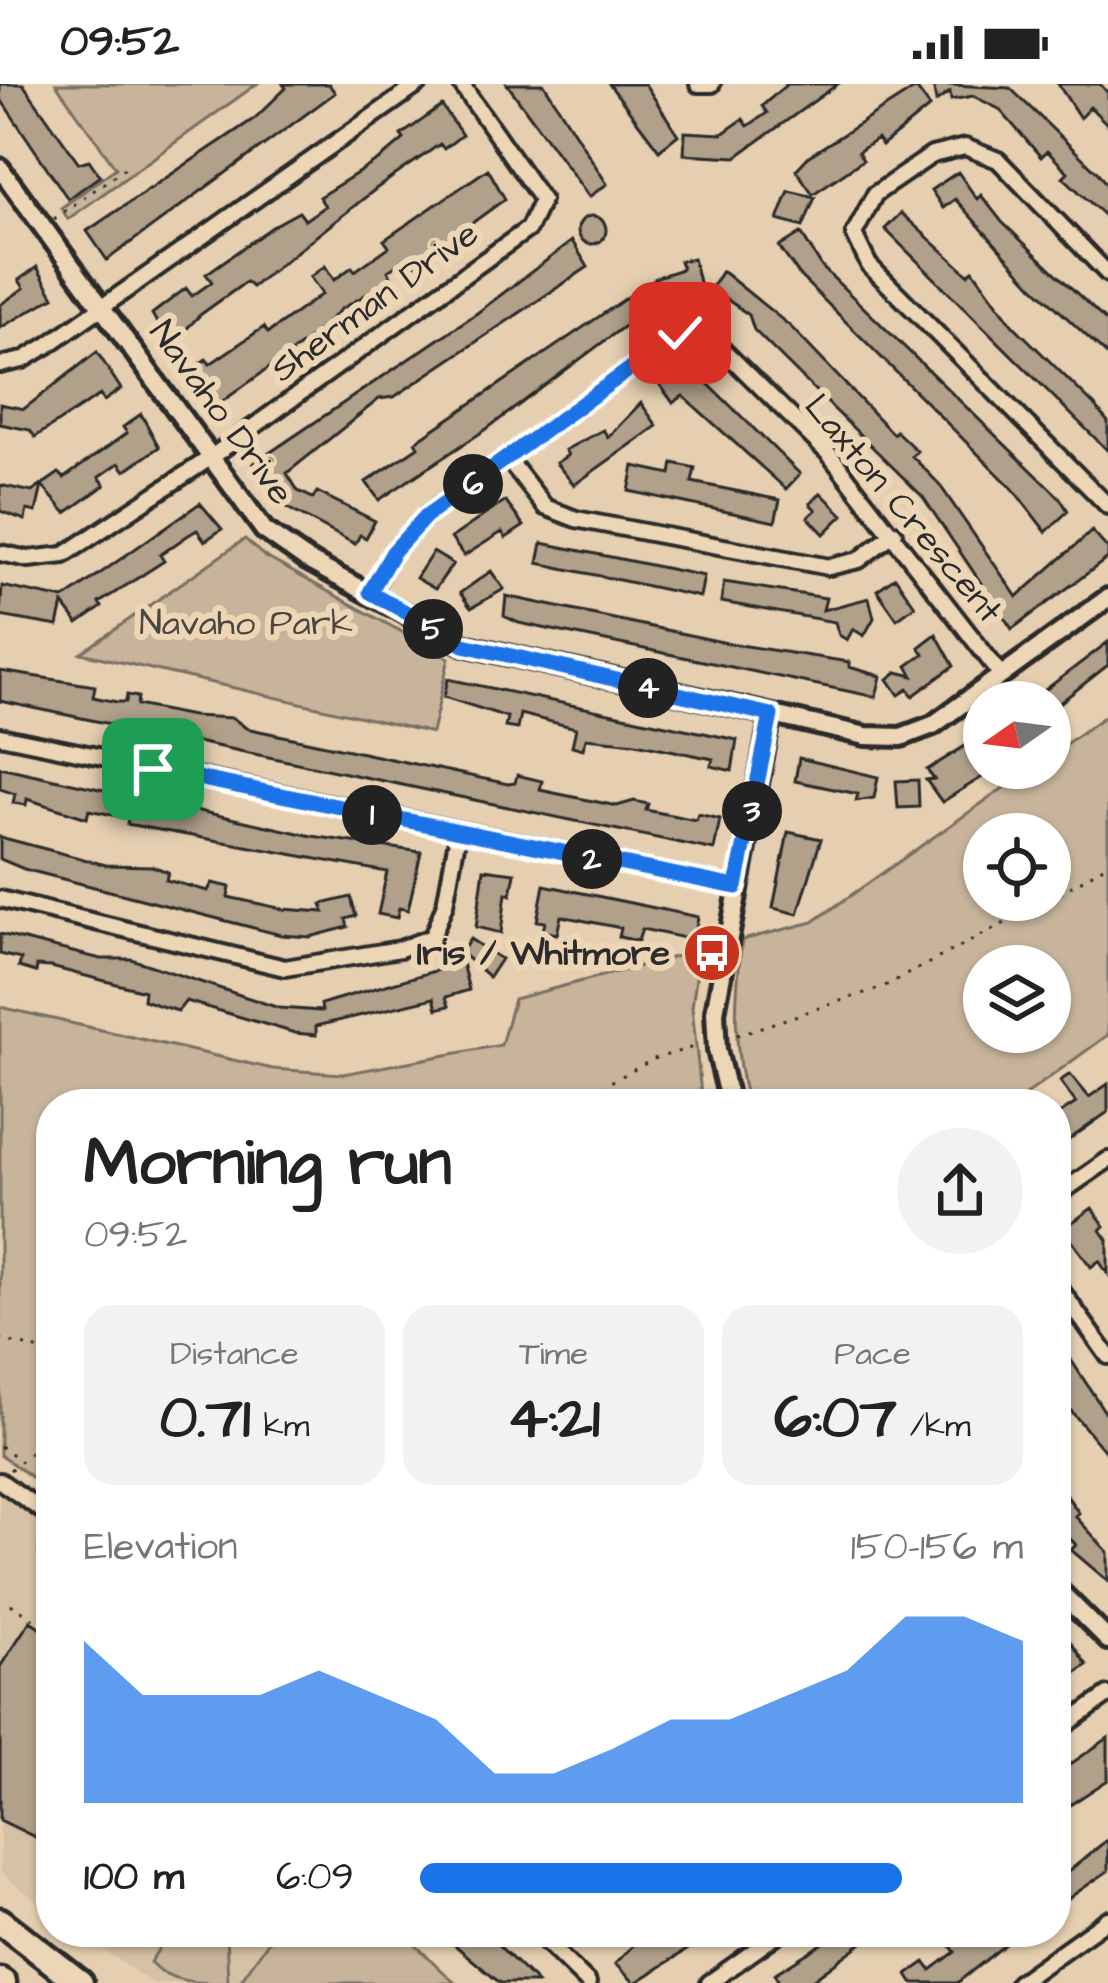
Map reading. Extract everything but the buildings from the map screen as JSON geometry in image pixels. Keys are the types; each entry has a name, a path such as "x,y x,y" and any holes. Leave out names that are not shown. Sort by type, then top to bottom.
{"highway":[{"path":"0,1921 80,1983"}],"street":[{"path":"0,365 23,360 419,84"},
{"name":"Sherman Drive","path":"0,553 28,559 64,555 210,458 536,221 542,200 461,84"},
{"path":"698,84 712,84"},
{"path":"1108,274 998,160 965,147 932,155 875,194 854,234 868,265 1108,506"},
{"name":"Navaho Drive","path":"0,168 264,530 478,650 866,736 901,737 933,725 1108,598"},
{"name":"Laxton Crescent","path":"370,592 393,552 426,516 680,333 698,332 714,341 829,454 1002,676"},
{"path":"508,459 545,507 576,519 829,567 859,560 894,533"},
{"path":"726,1089 717,1050 716,1012 771,715"},
{"path":"0,736 458,834 736,887"},
{"path":"0,899 262,963 328,964 432,937 445,904 458,834"},
{"path":"1071,1186 1108,1160"},
{"path":"1071,1304 1108,1356"},
{"path":"4,1476 36,1504"},
{"path":"1071,1603 1108,1640"},
{"path":"1071,1721 1108,1695"},
{"path":"1071,1945 1108,1918"},
{"path":"551,1947 588,1983"},
{"path":"709,1983 760,1947"},
{"path":"1018,1983 1068,1947"}],"path":[{"path":"53,220 129,165"},
{"path":"1071,887 1108,863"},
{"path":"737,1035 883,987 1010,921"},
{"path":"597,1089 654,1059 697,1046"},
{"path":"0,1339 36,1349"},
{"path":"0,1446 19,1460"},
{"path":"4,1476 36,1447"},
{"path":"11,1604 36,1620"}],"shaded area":[{"path":"0,1490 36,1515 36,1901 0,1872"},
{"path":"99,1947 264,1947 239,1983 152,1983"}],"green space":[{"path":"56,84 257,84 68,219 61,208 116,168"},
{"name":"Navaho Park","path":"245,539 264,556 449,658 432,733 81,653"},
{"path":"1108,714 1108,1035 1034,1089 745,1089 736,1022 742,940 813,922 963,817 963,921 1071,921 1071,813 968,813 1002,789 1071,789 1071,740"},
{"path":"700,950 692,1007 700,1089 36,1089 36,1480 0,1455 0,1007 273,1069 343,1074 501,1045 514,999"},
{"path":"160,1947 227,1947 228,1983 185,1980 150,1962"},
{"path":"264,1947 418,1947 455,1983 239,1983"}],"place":[{"name":"Iris / Whitmore","path":"712,953"}],"route":[{"path":"153,769 736,887 771,715 493,654 448,638 370,592 393,552 426,516 680,333"}]}
